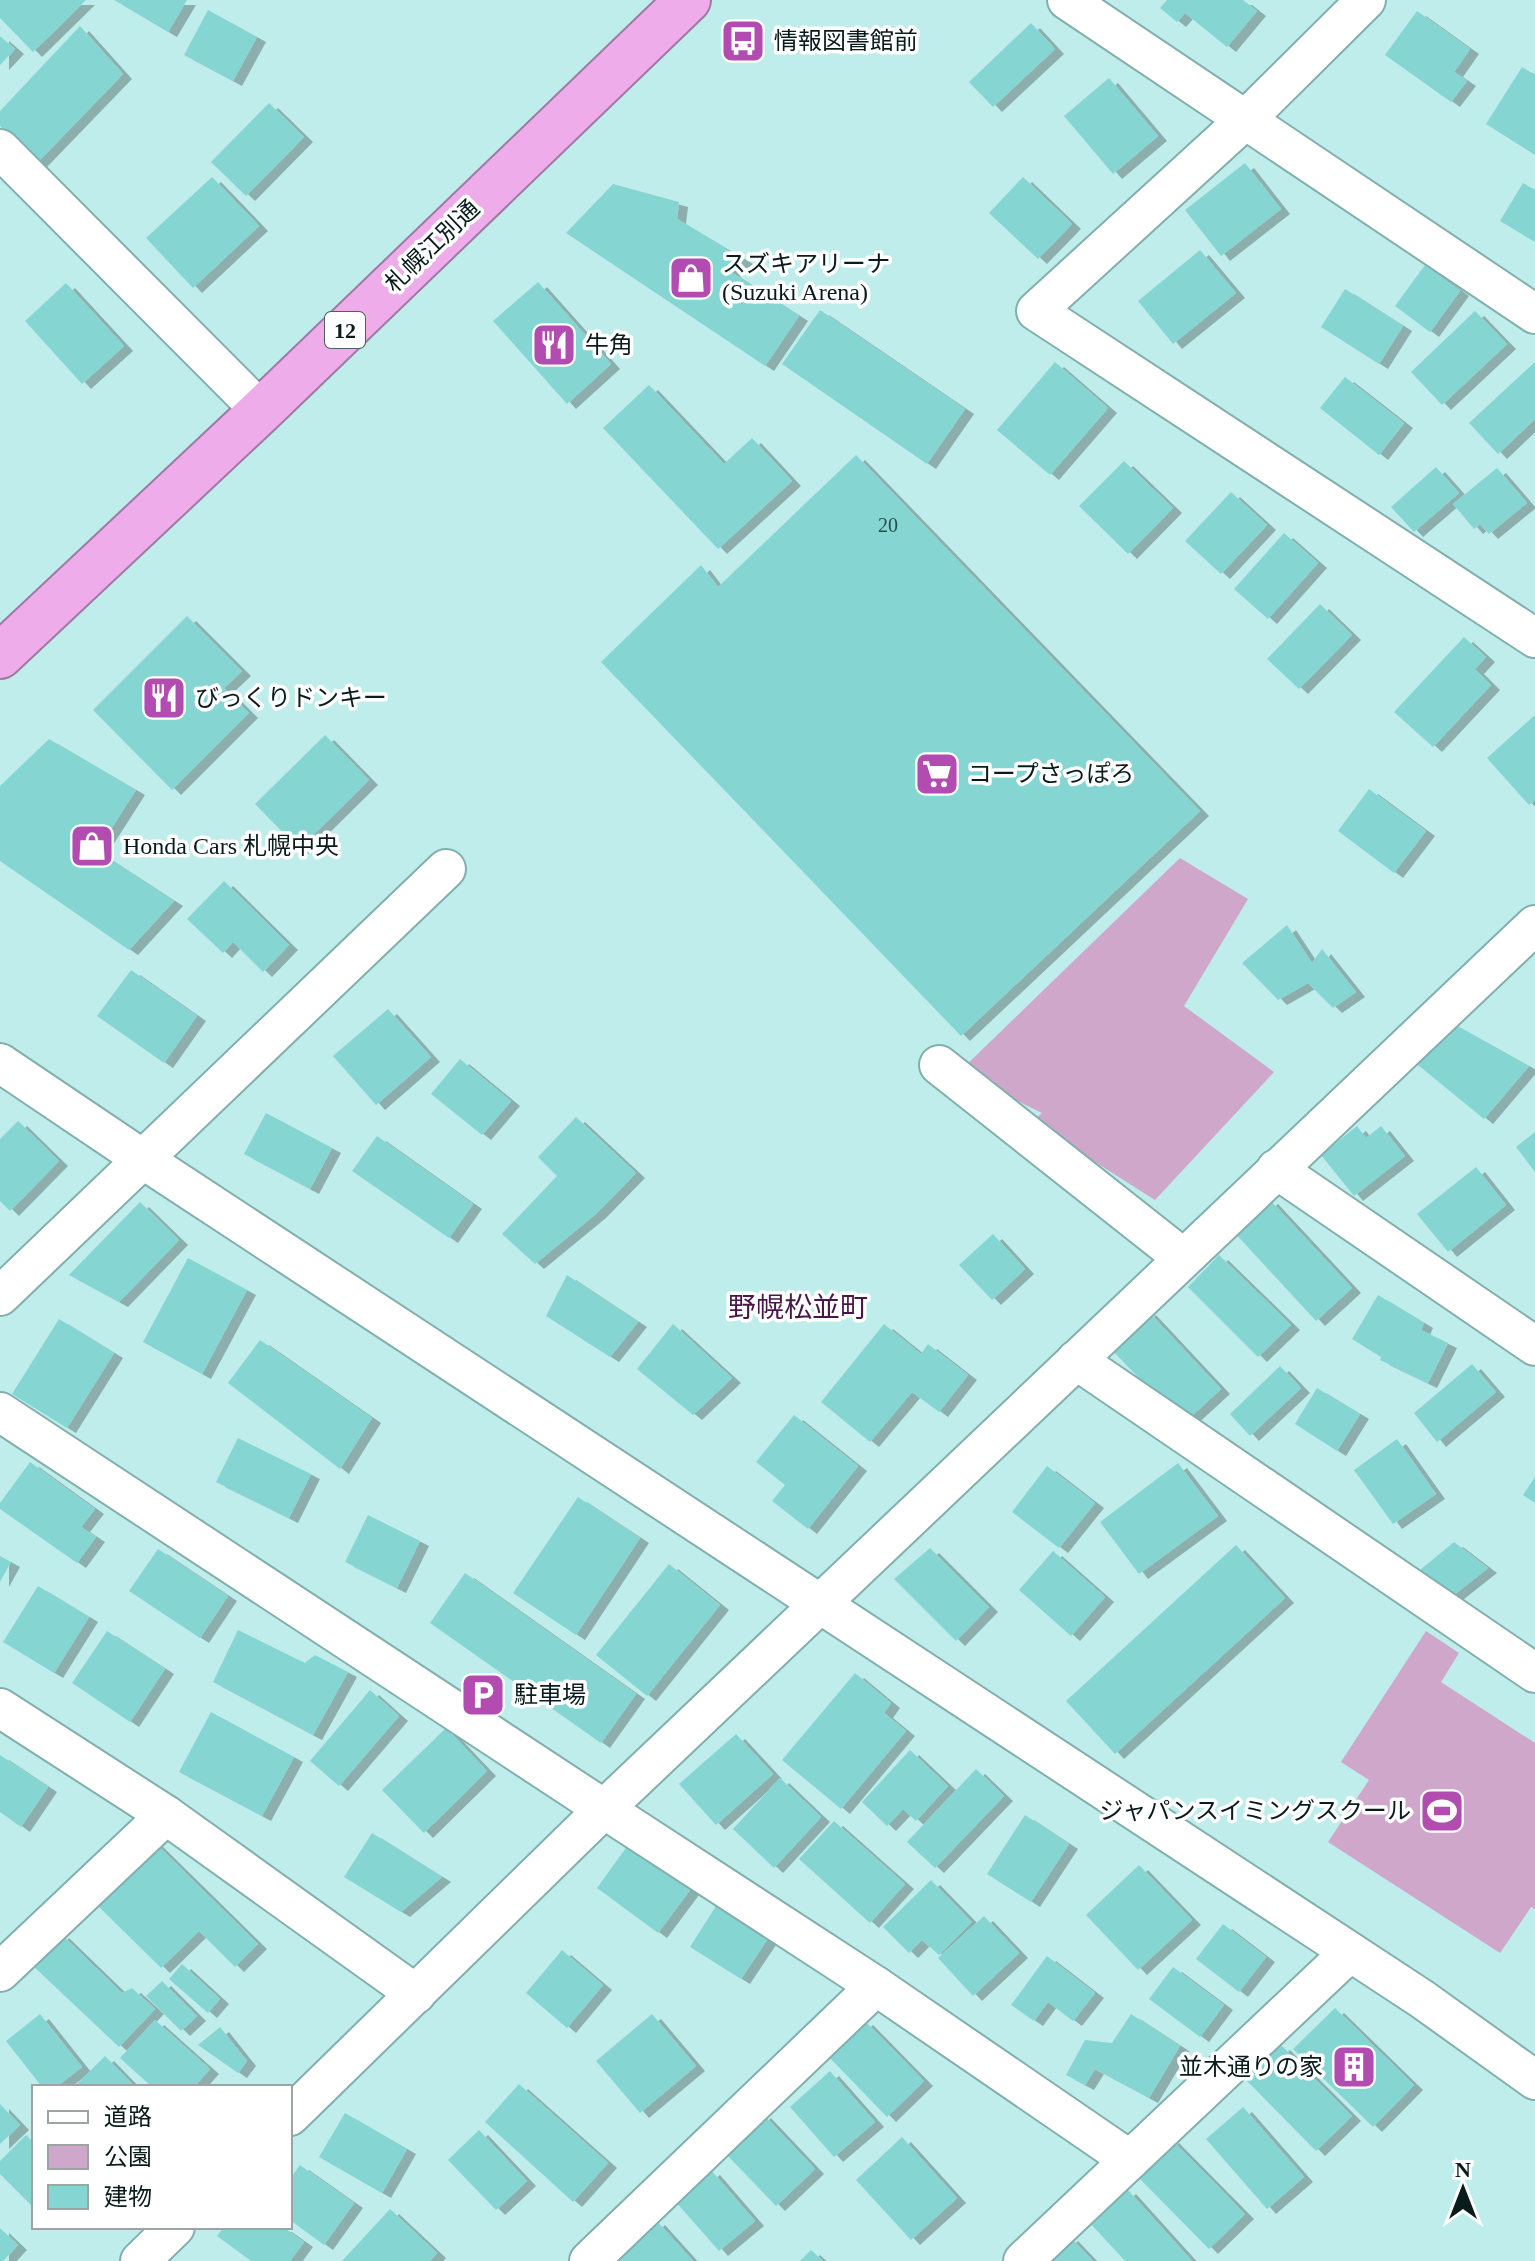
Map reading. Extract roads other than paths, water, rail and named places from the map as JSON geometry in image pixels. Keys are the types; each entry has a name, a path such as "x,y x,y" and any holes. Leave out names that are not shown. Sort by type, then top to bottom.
{"highway":[{"name":"札幌江別通","path":"0,656 261,411 688,0"}],"street":[{"path":"1067,0 1535,314"},
{"path":"1366,0 1245,120 1036,311 1535,638"},
{"path":"0,149 261,411"},
{"path":"0,1296 446,869"},
{"path":"292,2114 604,1809 1535,925"},
{"path":"0,1063 1422,1999 1535,2080"},
{"path":"939,1065 1183,1258"},
{"path":"1276,1169 1535,1346"},
{"path":"1076,1360 1535,1673"},
{"path":"0,1412 876,1986 1130,2160"},
{"path":"0,1708 166,1815 416,1994"},
{"path":"0,1972 166,1815"},
{"path":"1023,2261 1350,1952"},
{"path":"589,2261 876,1986"},
{"path":"140,2261 173,2229"}],"place":[{"name":"情報図書館前","path":"743,41"},
{"name":"スズキアリーナ (Suzuki Arena)","path":"691,278"},
{"name":"牛角","path":"554,345"},
{"name":"びっくりドンキー","path":"164,698"},
{"name":"コープさっぽろ","path":"937,774"},
{"name":"Honda Cars 札幌中央","path":"92,846"},
{"name":"駐車場","path":"483,1695"},
{"name":"ジャパンスイミングスクール","path":"1442,1811"},
{"name":"並木通りの家","path":"1354,2067"}],"district":[{"name":"野幌松並町","path":"798,1307"}]}
